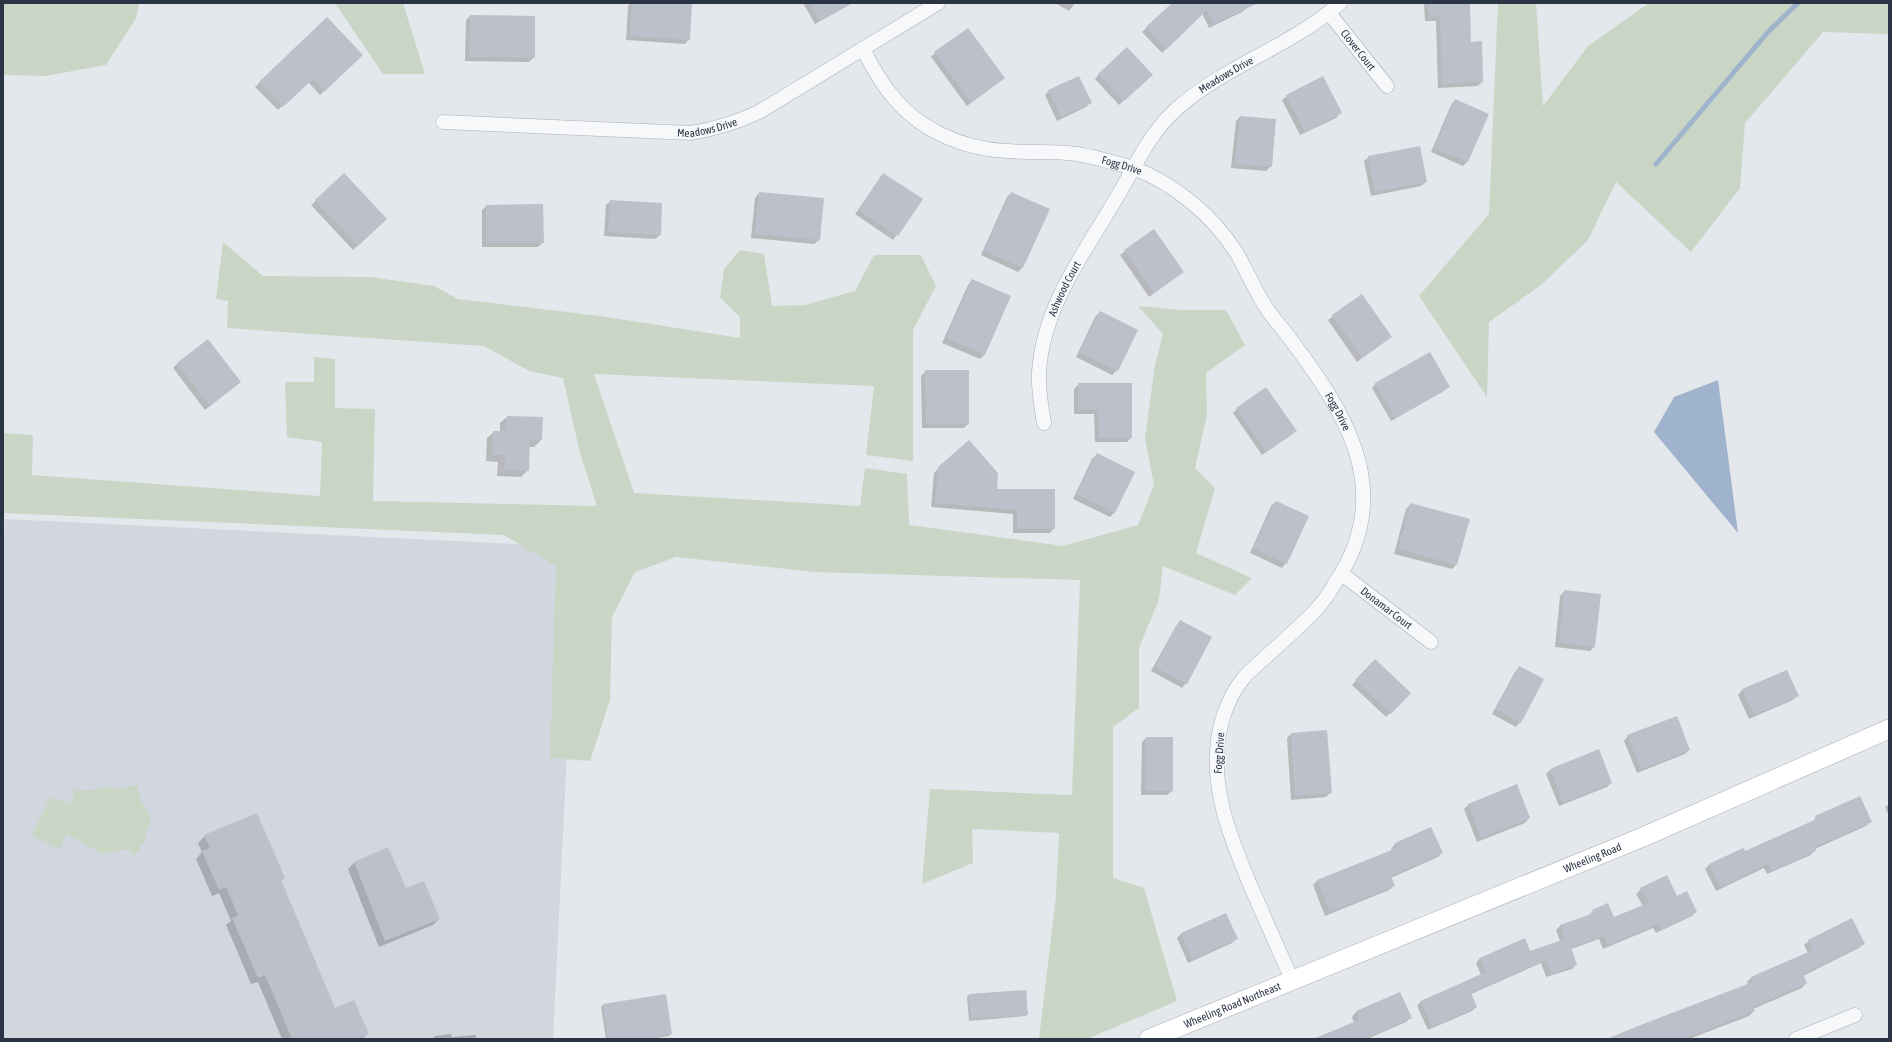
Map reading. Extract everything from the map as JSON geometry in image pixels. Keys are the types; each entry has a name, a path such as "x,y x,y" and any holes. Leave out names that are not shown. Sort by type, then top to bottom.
{"street":[{"name":"Meadows Drive","path":"443,122 692,134 705,131 732,124 759,112 938,3"},
{"name":"Meadows Drive","path":"1133,168 1147,142 1180,106 1199,91 1305,30 1340,3"},
{"name":"Clover Court","path":"1329,13 1387,86"},
{"name":"Fogg Drive","path":"863,49 890,94 909,113 943,136 982,148 1078,154 1133,168 1158,179 1173,189 1209,219 1226,238 1268,310 1322,382 1346,426 1362,473 1364,498 1362,523 1357,541 1342,574 1315,611 1242,679 1230,701 1221,725 1217,750 1219,799 1226,823 1271,935 1293,980"},
{"name":"Ashwood Court","path":"1044,423 1039,398 1039,372 1043,343 1048,323 1057,300 1080,258 1133,168"},
{"name":"Donamar Court","path":"1342,574 1431,642"},
{"name":"Wheeling Road","path":"1293,980 1650,834 1889,729"},
{"name":"Wheeling Road Northeast","path":"1149,1039 1293,980"},
{"path":"1796,1039 1855,1015"}],"shaded area":[{"path":"5,519 577,547 553,1039 3,1039 3,564"}],"green space":[{"path":"3,3 139,3 136,18 106,65 45,76 3,75"},
{"path":"335,3 403,3 425,74 383,74"},
{"path":"1498,3 1536,3 1543,106 1588,46 1649,3 1889,3 1889,34 1823,32 1745,123 1740,188 1691,252 1616,182 1588,240 1541,285 1489,322 1487,397 1419,296 1489,214"},
{"path":"223,242 263,276 370,277 434,286 458,299 600,316 740,338 740,317 720,298 724,269 740,250 764,254 772,306 805,305 855,291 874,255 921,255 936,286 913,330 913,461 866,455 874,386 594,374 634,493 860,506 865,468 907,474 909,525 1063,546 1138,525 1154,485 1145,438 1155,365 1163,334 1138,306 1180,310 1226,310 1245,345 1206,373 1207,415 1195,468 1215,488 1196,553 1252,578 1235,595 1163,566 1159,599 1139,648 1139,708 1113,727 1113,878 1144,888 1177,1001 1087,1039 1039,1039 1056,896 1059,833 972,829 973,863 922,884 930,789 1072,795 1080,580 814,572 676,557 635,572 612,617 610,700 590,761 550,758 556,566 504,535 3,513 3,433 33,435 32,475 320,496 322,442 287,437 285,382 314,382 314,357 335,359 335,408 375,409 373,501 597,506 580,453 563,378 529,371 484,346 227,328 228,301 216,299"},
{"path":"137,785 142,803 149,812 151,822 145,833 146,839 135,855 125,849 102,854 67,834 59,849 31,836 51,797 70,804 74,794 73,789 83,789 85,791 108,786 112,790"}],"water":[{"path":"1718,380 1738,533 1654,432 1674,397"}],"building":[{"path":"632,3 692,4 690,40 630,36"},
{"path":"810,3 851,3 820,21"},
{"path":"1172,3 1258,3 1214,24 1207,10 1167,49 1146,27"},
{"path":"1428,3 1470,3 1471,42 1482,41 1483,82 1442,84 1440,17 1429,17"},
{"path":"470,15 535,16 535,58 469,57"},
{"path":"327,17 363,55 325,91 313,79 283,107 259,82"},
{"path":"968,28 1005,78 971,103 934,52"},
{"path":"1127,47 1153,75 1124,101 1098,74"},
{"path":"1079,76 1092,103 1061,117 1048,90"},
{"path":"1323,76 1342,113 1305,132 1286,95"},
{"path":"1455,99 1489,114 1468,162 1434,148"},
{"path":"1240,116 1276,119 1272,167 1235,164"},
{"path":"1420,146 1427,182 1375,192 1368,156"},
{"path":"344,173 387,219 358,246 315,200"},
{"path":"883,173 923,199 898,236 858,210"},
{"path":"759,192 824,198 820,240 755,234"},
{"path":"1011,192 1050,209 1023,268 984,251"},
{"path":"610,200 662,203 661,235 608,232"},
{"path":"543,204 544,243 486,243 486,205"},
{"path":"1154,229 1184,272 1154,293 1124,250"},
{"path":"972,279 1011,296 985,355 946,338"},
{"path":"1362,294 1392,337 1362,358 1332,315"},
{"path":"1100,311 1138,330 1118,371 1079,352"},
{"path":"208,339 241,382 210,406 177,363"},
{"path":"1430,352 1450,387 1395,418 1375,383"},
{"path":"925,370 969,370 969,424 926,424"},
{"path":"1078,383 1132,383 1132,438 1099,438 1098,410 1078,410"},
{"path":"1266,387 1297,431 1266,452 1236,408"},
{"path":"507,416 543,417 542,440 530,440 529,471 504,470 505,455 492,455 493,431 506,431"},
{"path":"969,440 998,473 997,489 1055,489 1055,529 1017,529 1017,510 935,503 938,467"},
{"path":"1097,453 1135,472 1115,513 1076,494"},
{"path":"1276,501 1309,516 1287,564 1253,548"},
{"path":"1410,503 1470,519 1457,565 1398,549"},
{"path":"1564,590 1601,594 1595,647 1559,643"},
{"path":"1180,620 1212,637 1187,684 1155,667"},
{"path":"1375,659 1411,693 1391,714 1355,680"},
{"path":"1519,666 1544,679 1521,723 1496,709"},
{"path":"1787,670 1799,696 1754,715 1742,689"},
{"path":"1677,716 1690,750 1641,769 1627,735"},
{"path":"1327,730 1332,793 1295,796 1291,733"},
{"path":"1146,737 1173,737 1173,791 1145,791"},
{"path":"1599,749 1612,783 1563,803 1550,769"},
{"path":"1517,784 1530,818 1481,838 1468,804"},
{"path":"1860,796 1872,822 1815,847 1816,851 1771,871 1768,864 1720,887 1709,864 1743,848 1745,851 1817,819 1815,816"},
{"path":"257,813 285,878 281,880 335,1008 354,1000 369,1034 356,1039 292,1039 265,975 258,978 232,918 238,915 226,887 219,890 202,851 210,848 204,835"},
{"path":"1431,827 1443,853 1391,876 1395,886 1330,912 1317,880 1397,848 1395,843"},
{"path":"388,847 406,888 424,881 440,919 385,941 354,862"},
{"path":"1667,875 1677,896 1687,891 1697,912 1661,930 1658,924 1608,945 1604,936 1571,947 1577,965 1551,974 1546,960 1471,993 1477,1007 1432,1027 1421,1001 1486,972 1480,958 1525,938 1530,951 1565,939 1560,925 1594,913 1592,910 1608,903 1614,917 1648,903 1640,888"},
{"path":"1226,913 1238,939 1192,959 1181,933"},
{"path":"1852,918 1865,944 1803,974 1807,983 1753,1007 1755,1011 1683,1039 1609,1039 1638,1026 1753,982 1751,977 1813,950 1808,940"},
{"path":"1026,990 1028,1015 971,1019 969,994"},
{"path":"1400,992 1412,1018 1364,1039 1313,1039 1359,1020 1356,1011"},
{"path":"666,994 672,1034 644,1039 608,1039 603,1004"}],"waterway":[{"path":"1656,164 1768,32 1798,3"}]}
